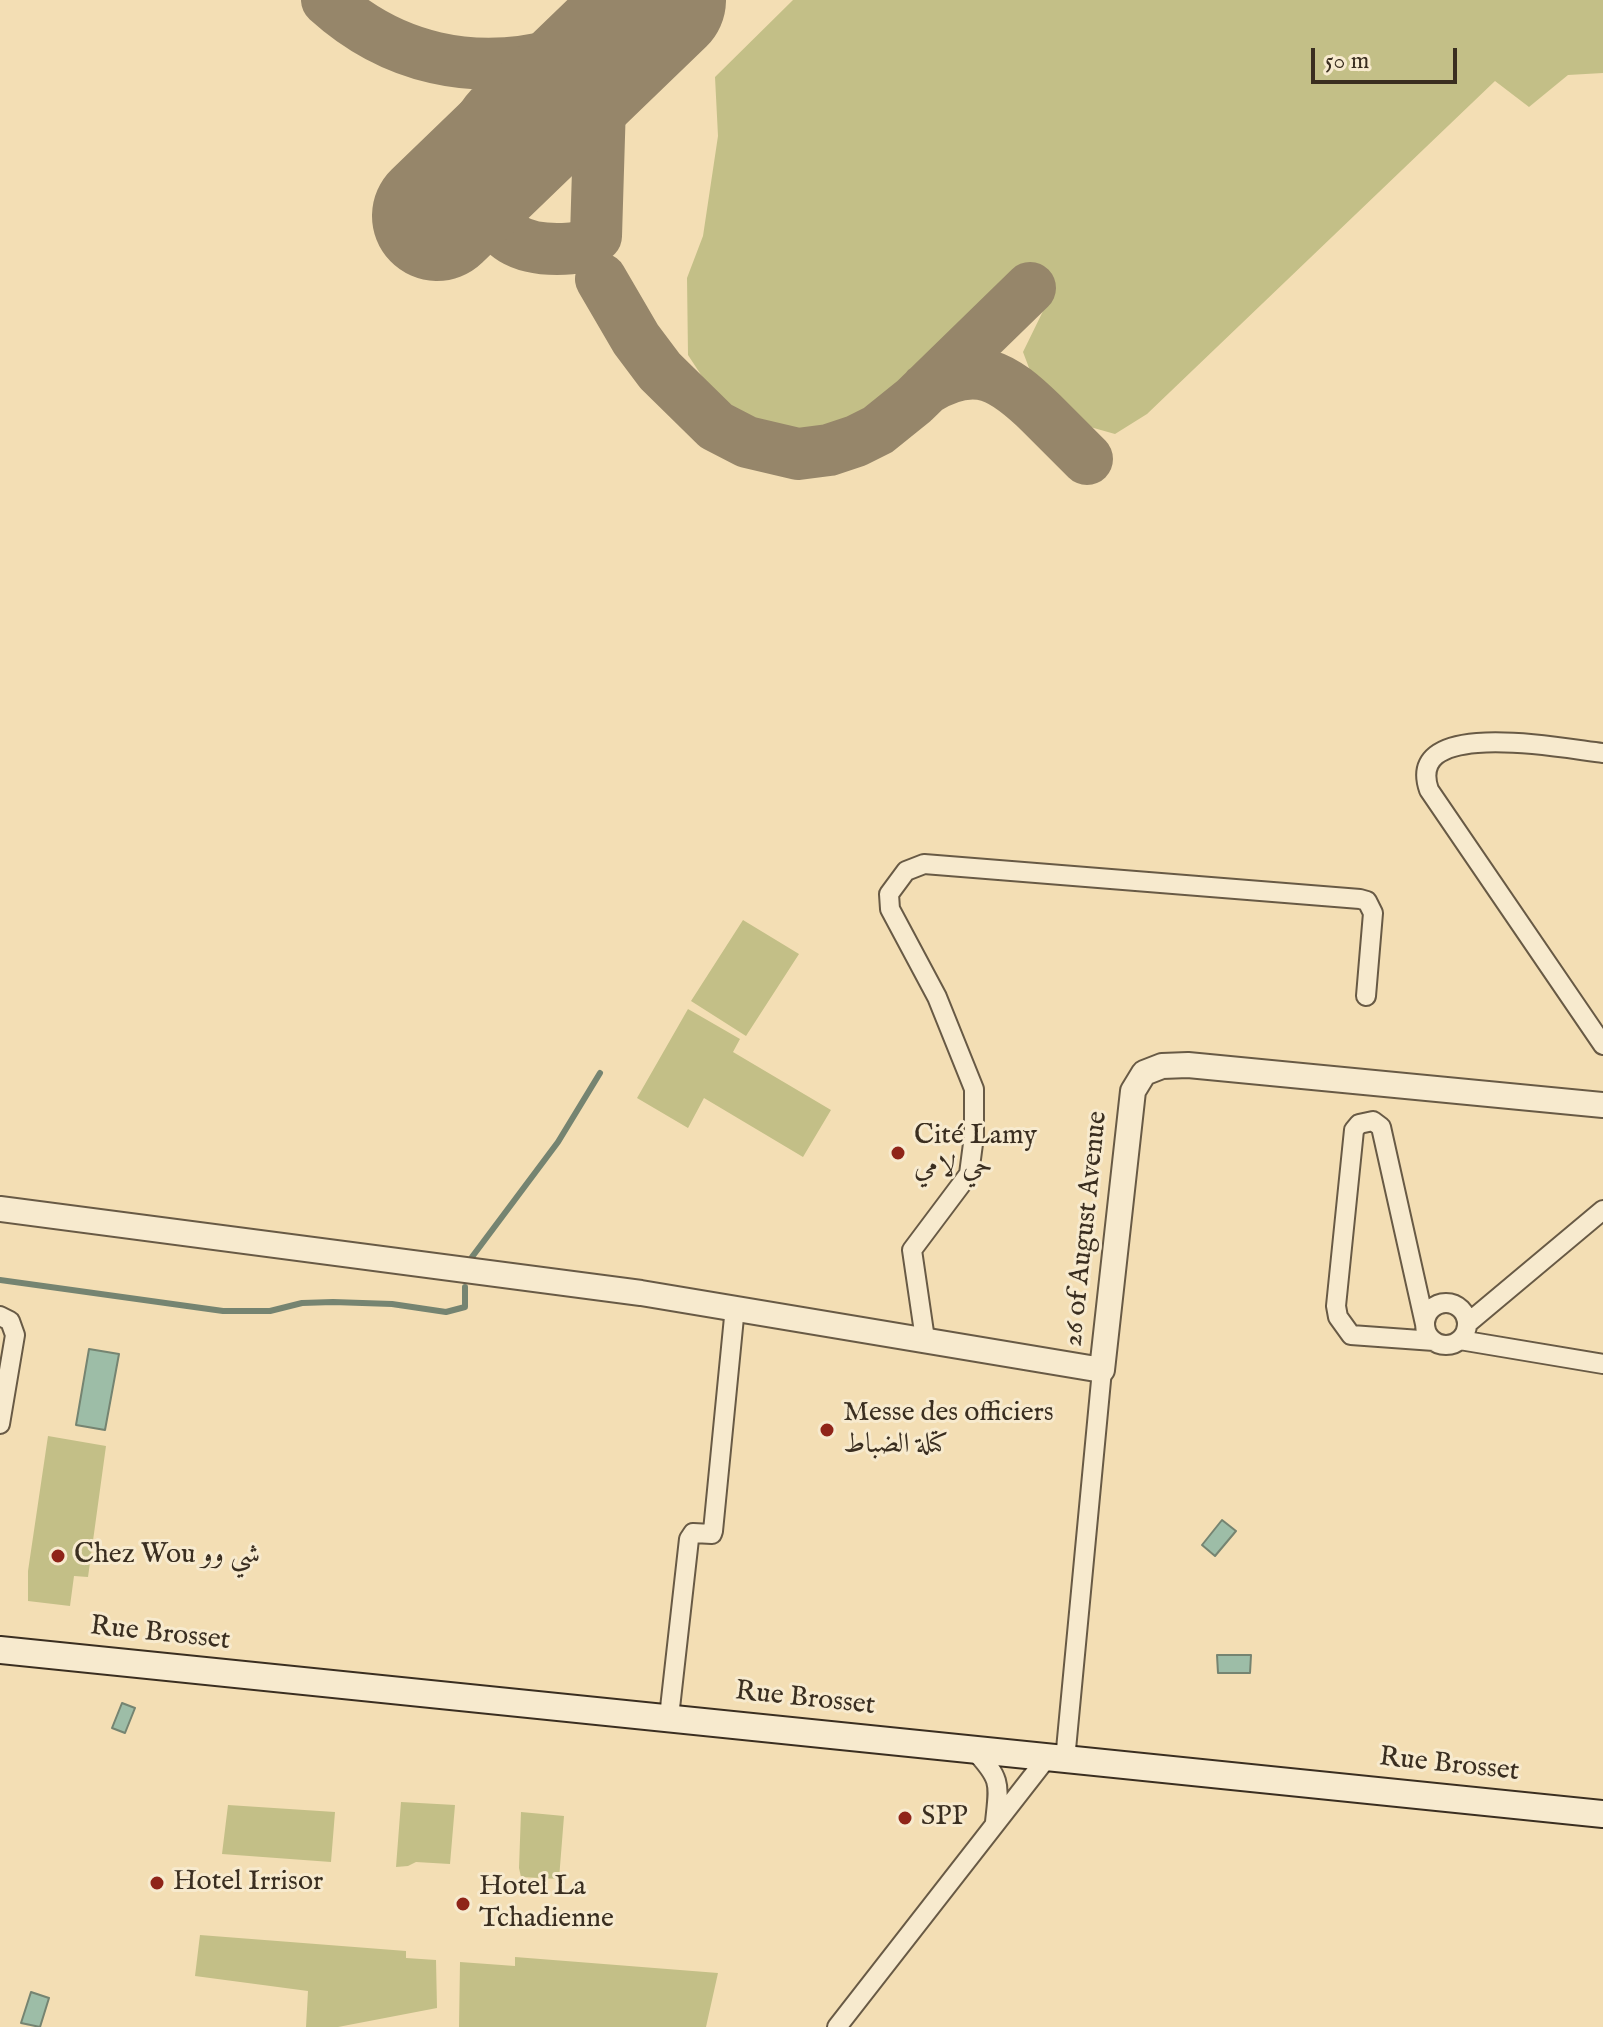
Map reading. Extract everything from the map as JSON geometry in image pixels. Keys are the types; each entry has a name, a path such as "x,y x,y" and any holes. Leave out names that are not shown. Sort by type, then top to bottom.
{"main road":[{"name":"Rue Brosset","path":"0,1650 1603,1814"}],"street":[{"path":"1603,753 1474,741 1440,752 1431,763 1426,780 1429,790 1603,1045"},
{"path":"925,1339 912,1250 969,1174 974,1136 974,1089 937,997 890,909 889,894 906,871 924,864 1360,899 1367,901 1373,913 1366,996"},
{"name":"26 of August Avenue","path":"1056,1759 1126,1139 1133,1091 1144,1073 1162,1066 1188,1065 1603,1105"},
{"path":"1429,1332 1351,1335 1338,1317 1336,1306 1354,1130 1366,1121 1373,1121 1381,1127 1429,1332 1442,1345 1464,1332 1603,1210"},
{"path":"0,1209 735,1307 1102,1370"},
{"path":"1429,1332 1427,1315 1433,1307 1451,1303 1459,1307 1464,1332"},
{"path":"669,1717 690,1536 693,1533 712,1534 713,1531 735,1307"},
{"path":"0,1316 13,1324 15,1335 0,1424"},
{"path":"1464,1332 1603,1364"},
{"path":"975,1751 994,1772 997,1780 995,1822"},
{"path":"837,2027 995,1822 1056,1759"}],"shaded area":[{"path":"793,0 1603,0 1603,73 1568,75 1529,107 1495,81 1147,414 1115,434 1076,423 1037,389 1023,352 1045,307 1018,273 901,388 843,425 785,437 724,410 688,355 687,278 703,236 718,136 715,77"},
{"path":"743,920 799,954 746,1036 691,1001"},
{"path":"688,1009 740,1039 733,1052 831,1110 803,1157 704,1098 688,1128 637,1098"},
{"path":"89,1349 119,1354 105,1430 76,1425"},
{"path":"48,1436 106,1446 88,1577 74,1576 70,1606 28,1601 28,1571"},
{"path":"1222,1520 1236,1531 1215,1556 1202,1545"},
{"path":"1217,1655 1251,1655 1250,1673 1218,1673"},
{"path":"122,1703 135,1708 125,1733 112,1728"},
{"path":"401,1802 455,1805 450,1864 416,1862 396,1867"},
{"path":"228,1805 335,1812 331,1862 222,1854"},
{"path":"521,1812 564,1816 559,1879 521,1877"},
{"path":"200,1935 406,1951 406,1958 436,1960 437,2008 338,2027 306,2027 308,1991 195,1976"},
{"path":"515,1957 718,1973 706,2027 459,2027 460,1962 515,1966"},
{"path":"31,1992 49,1998 40,2027 21,2023"}],"waterway":[{"path":"472,1257 558,1142 600,1073"},
{"path":"0,1280 223,1311 270,1311 302,1303 333,1302 392,1304 446,1312 465,1307 465,1287"}],"taxiway":[{"path":"327,0 379,37 436,58 496,64 559,54"},
{"path":"579,80 543,79 523,83 510,90 487,112 471,139 467,169 472,189 504,233 522,244 568,249 583,245 596,236 600,104 604,87 622,48 661,0"},
{"path":"601,279 636,339 660,371 716,426 747,442 798,454 829,450 878,430 914,401 1030,288"},
{"path":"926,389 960,375 989,376 1028,401 1087,459"}],"runway":[{"path":"437,216 661,0"}],"place":[{"name":"Cité Lamy حي لامي","path":"898,1153"},
{"name":"Messe des officiers كتلة الضباط","path":"827,1430"},
{"name":"Chez Wou شي وو","path":"58,1556"},
{"name":"SPP","path":"905,1818"},
{"name":"Hotel Irrisor","path":"157,1883"},
{"name":"Hotel La Tchadienne","path":"463,1904"}]}
